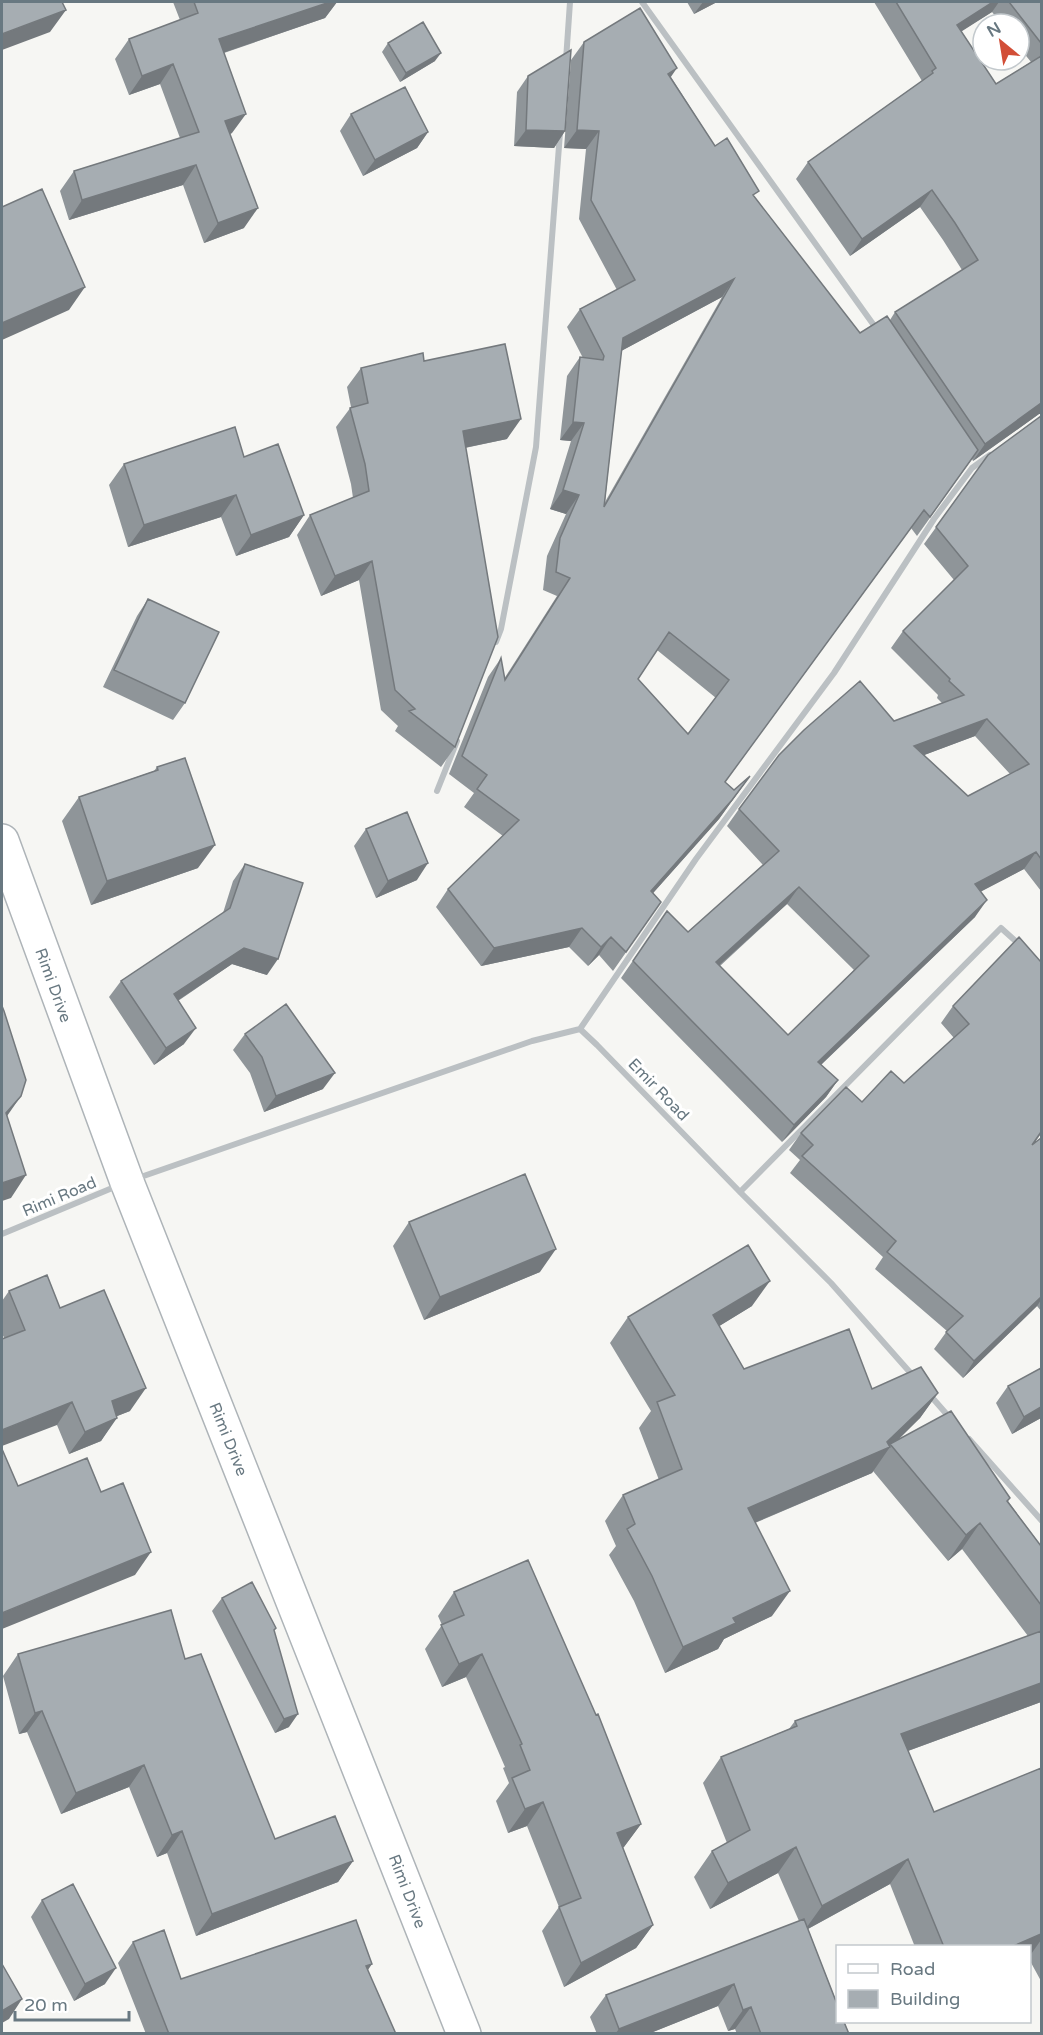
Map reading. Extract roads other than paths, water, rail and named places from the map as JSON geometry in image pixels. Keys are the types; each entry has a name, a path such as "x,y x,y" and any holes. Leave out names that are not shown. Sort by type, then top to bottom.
{"street":[{"path":"565,72 570,2"},
{"path":"642,2 882,335"},
{"path":"493,651 501,629 536,447 561,130"},
{"path":"127,1182 532,1041 580,1029 696,859 834,673 934,519 972,468 998,450"},
{"path":"965,458 972,468"},
{"path":"437,791 458,737"},
{"name":"Rimi Drive","path":"2,841 127,1182 464,2034"},
{"path":"740,1192 1001,928 1025,949"},
{"name":"Emir Road","path":"580,1029 831,1283 917,1380"},
{"name":"Rimi Road","path":"2,1234 127,1182"},
{"path":"925,1389 956,1424"},
{"path":"964,1433 1041,1521"}]}
